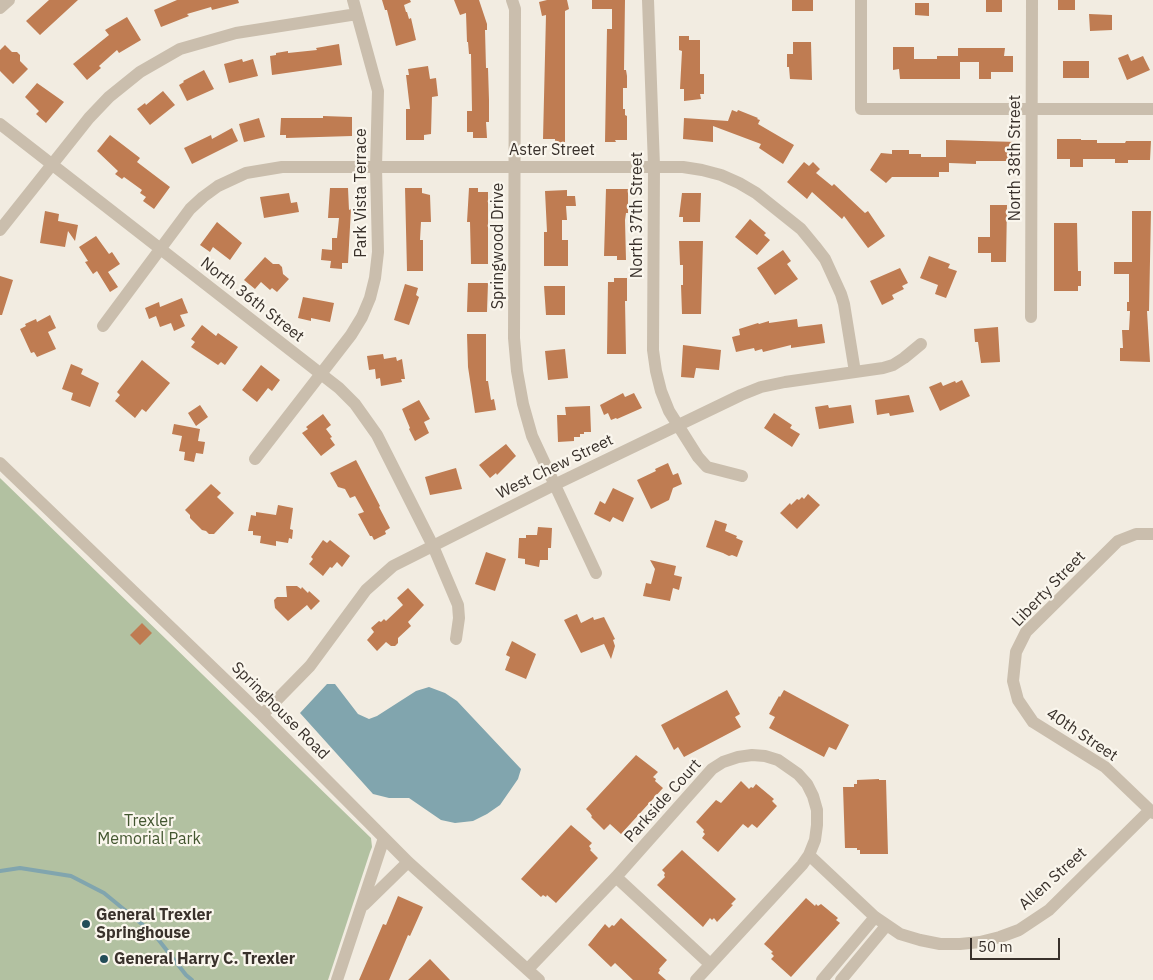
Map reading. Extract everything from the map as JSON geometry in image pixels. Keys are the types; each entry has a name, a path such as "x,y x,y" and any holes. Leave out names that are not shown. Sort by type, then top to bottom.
{"street":[{"path":"0,8 9,0"},
{"name":"Park Vista Terrace","path":"255,459 351,335 362,317 370,298 375,278 378,252 376,167 378,91 353,0"},
{"name":"Springwood Drive","path":"512,0 515,9 514,338 517,371 522,404 532,436 596,572"},
{"name":"North 37th Street","path":"648,0 654,166 653,350 656,371 661,392 678,426 698,457 707,467 742,476"},
{"path":"861,0 861,109 1153,109"},
{"name":"North 38th Street","path":"1031,317 1032,0"},
{"path":"0,230 82,126 110,97 140,72 180,49 236,33 357,14"},
{"name":"North 36th Street","path":"0,124 339,388 366,417 433,546 458,605 459,618 456,639"},
{"name":"Aster Street","path":"103,326 190,209 218,186 246,173 282,166 683,167 721,175 739,183 756,193 801,229 825,259 841,294 855,372"},
{"name":"West Chew Street","path":"262,715 310,666 366,590 393,566 554,485 761,387 882,368 893,365 921,344"},
{"name":"Springhouse Road","path":"0,462 262,715 408,862 539,980"},
{"name":"Liberty Street","path":"1018,700 1013,681 1014,664 1016,652 1026,632 1118,542 1136,534 1153,534"},
{"name":"40th Street","path":"1018,700 1033,722 1105,767 1151,812"},
{"name":"Parkside Court","path":"528,969 616,877 712,769 723,762 752,755 778,760 794,770 807,784 813,796 817,817 814,840 809,855 802,865 696,980"},
{"name":"Allen Street","path":"886,926 900,934 920,940 948,944 980,942 1019,930 1048,910 1151,812"},
{"path":"337,980 384,838"},
{"path":"809,855 869,909 874,917 886,926 841,980"},
{"path":"362,907 408,862"},
{"path":"616,877 710,964"},
{"path":"822,980 874,917"}],"green space":[{"name":"Trexler Memorial Park","path":"0,478 371,838 372,847 328,980 0,980"}],"water":[{"path":"327,684 335,684 358,714 369,719 377,716 416,691 429,687 445,693 457,701 521,769 518,779 500,805 473,821 455,823 441,820 409,798 389,798 373,794 300,713"}],"building":[{"path":"49,0 78,0 40,35 26,21"},
{"path":"177,0 238,0 239,3 212,10 211,7 187,14 189,16 161,27 154,10"},
{"path":"382,0 410,0 411,2 404,5 409,19 411,18 416,40 396,46 387,10 385,10"},
{"path":"454,0 479,0 487,24 487,30 485,30 489,122 486,122 487,138 473,138 473,132 467,132 467,111 472,111 471,54 469,54 467,42 466,13 460,15"},
{"path":"567,0 569,9 565,11 565,143 555,143 555,139 543,139 546,15 542,16 539,2"},
{"path":"592,0 625,0 624,70 626,70 627,76 627,88 623,88 623,109 625,109 625,115 627,116 627,140 605,142 607,29 612,29 612,9 592,9"},
{"path":"792,0 813,0 813,11 792,11"},
{"path":"986,0 1002,0 1002,12 986,12"},
{"path":"1058,0 1075,0 1075,10 1058,10"},
{"path":"915,3 929,3 929,16 915,15"},
{"path":"1089,14 1112,15 1112,30 1090,31"},
{"path":"127,17 141,40 119,53 117,50 87,80 73,64 109,35 105,30"},
{"path":"679,36 689,36 689,40 700,40 700,74 704,74 704,94 700,94 701,99 684,101 684,89 680,89 682,51 679,50"},
{"path":"793,42 811,42 812,80 790,79 789,67 787,67 787,54 793,54"},
{"path":"339,44 342,65 272,75 270,56 276,55 276,53 317,50 316,48"},
{"path":"5,45 12,52 17,52 20,55 20,61 28,69 13,84 0,71 0,50"},
{"path":"893,47 914,47 914,59 937,59 937,56 958,56 958,48 1005,48 1004,56 1013,56 1013,72 991,72 991,79 979,79 979,62 960,62 960,79 900,79 899,69 893,70"},
{"path":"1128,54 1131,61 1143,56 1150,70 1127,80 1118,58"},
{"path":"242,59 243,62 253,59 258,76 229,83 224,64"},
{"path":"1063,61 1089,61 1089,78 1063,78"},
{"path":"428,66 430,79 436,78 438,96 432,97 431,134 424,135 424,140 406,140 406,109 410,109 406,75 409,75 408,69"},
{"path":"204,70 214,89 187,101 179,85"},
{"path":"37,83 64,102 46,123 36,114 39,111 25,97"},
{"path":"163,91 175,105 150,125 137,109 145,103 146,105"},
{"path":"732,110 737,112 738,110 758,118 760,120 758,124 794,145 783,164 759,148 761,144 713,126 713,142 683,139 684,118 728,121"},
{"path":"323,116 352,117 352,136 286,138 286,135 280,135 281,118 323,118"},
{"path":"259,118 265,137 244,142 239,124"},
{"path":"232,128 238,141 192,164 184,148 211,135 212,139"},
{"path":"110,135 140,158 137,162 170,187 154,209 143,201 146,197 140,193 142,190 124,177 122,179 115,174 118,171 97,151"},
{"path":"1057,139 1097,140 1097,143 1151,141 1150,160 1128,160 1128,163 1115,163 1115,159 1083,159 1083,167 1070,167 1070,159 1057,159"},
{"path":"946,140 1017,142 1017,161 976,161 976,164 949,163 949,172 939,172 939,177 892,177 886,183 870,170 881,153 892,154 892,150 909,150 909,154 921,154 921,157 946,157"},
{"path":"804,162 809,166 813,162 820,169 816,173 832,186 834,184 865,213 868,211 885,236 868,248 844,216 842,219 812,192 807,199 787,182"},
{"path":"330,188 348,188 349,210 351,209 348,263 342,263 342,269 330,268 331,261 321,260 322,249 332,250 332,238 337,238 339,218 328,218"},
{"path":"405,188 422,188 422,193 430,195 431,222 421,222 420,240 423,240 423,271 407,271"},
{"path":"469,188 478,188 478,192 488,192 488,264 471,264 470,222 467,222"},
{"path":"606,189 628,189 628,213 626,213 625,220 626,260 617,260 617,256 604,256"},
{"path":"567,190 567,196 575,196 576,206 566,206 567,220 562,220 562,240 568,240 568,266 544,266 544,232 547,232 545,191"},
{"path":"289,193 291,203 297,202 299,212 264,218 260,197"},
{"path":"682,193 701,193 700,222 683,222 683,217 679,217"},
{"path":"990,205 1007,205 1006,262 991,262 991,253 978,253 978,237 990,237"},
{"path":"45,211 59,214 58,221 78,225 75,241 68,231 65,247 40,243"},
{"path":"1132,211 1151,211 1149,311 1147,311 1150,362 1120,361 1120,348 1123,348 1122,330 1129,330 1130,311 1127,311 1127,302 1129,302 1129,274 1114,274 1114,262 1132,262"},
{"path":"750,219 766,233 764,235 770,240 757,255 735,237"},
{"path":"217,222 242,243 230,260 213,247 210,252 200,245"},
{"path":"1054,223 1077,223 1078,271 1081,271 1081,286 1078,286 1078,291 1054,291"},
{"path":"96,236 109,254 112,252 120,264 108,272 118,287 110,292 97,271 93,274 85,262 88,261 79,247"},
{"path":"679,241 703,241 701,314 682,314 681,285 683,285 683,265 680,265"},
{"path":"783,250 791,261 787,264 798,279 775,295 757,268"},
{"path":"929,256 950,264 948,268 957,271 946,298 935,294 938,285 920,278"},
{"path":"265,257 273,264 279,264 282,267 283,274 289,279 277,292 272,288 270,290 261,282 255,289 244,280"},
{"path":"900,268 908,283 902,286 904,289 892,295 894,299 882,305 870,281"},
{"path":"0,276 13,280 2,315 0,315"},
{"path":"614,278 627,278 627,301 625,301 626,354 607,354 608,282 614,282"},
{"path":"468,283 488,283 487,312 467,312"},
{"path":"405,284 418,288 416,295 419,297 409,325 394,320"},
{"path":"544,286 565,286 565,315 546,315"},
{"path":"303,297 334,303 330,322 311,318 311,321 298,318"},
{"path":"182,298 188,313 180,315 185,326 174,331 171,323 160,327 156,316 149,319 145,308 159,302 160,307"},
{"path":"50,315 56,328 48,332 56,349 37,357 34,352 31,353 20,329 26,326 25,324 36,319 37,322"},
{"path":"797,319 798,327 822,324 825,343 791,348 791,345 763,352 762,349 755,351 754,348 736,352 732,337 740,335 739,329 769,321 769,323"},
{"path":"202,325 216,336 218,333 238,347 225,365 221,362 218,365 191,347 195,342 191,339"},
{"path":"998,327 1000,362 981,363 978,342 975,342 974,329"},
{"path":"467,334 486,334 486,381 488,381 491,400 494,399 496,410 475,413 468,367"},
{"path":"683,345 721,350 719,370 696,368 694,378 681,377"},
{"path":"565,349 568,378 548,380 545,351"},
{"path":"383,354 384,359 396,357 397,361 402,359 405,379 401,379 402,382 381,386 380,378 376,379 375,369 369,370 367,356"},
{"path":"142,360 170,383 146,412 142,409 135,418 115,401 120,395 117,392"},
{"path":"71,364 83,369 81,374 99,383 90,407 71,400 73,393 62,389"},
{"path":"261,365 280,380 272,391 268,388 257,402 242,390"},
{"path":"962,380 970,396 940,411 929,387 941,382 943,386"},
{"path":"623,393 625,397 634,393 642,408 611,420 608,413 604,415 600,405"},
{"path":"909,395 914,412 890,416 889,413 877,415 875,400"},
{"path":"419,400 430,419 424,422 429,433 415,441 402,409"},
{"path":"200,405 208,417 196,426 188,413"},
{"path":"828,405 829,408 851,405 854,423 819,429 815,407"},
{"path":"590,406 591,432 584,432 584,434 580,434 580,437 574,437 574,441 558,442 557,415 566,415 565,407"},
{"path":"774,413 792,425 790,428 800,434 792,447 764,428"},
{"path":"323,414 331,425 326,429 335,445 321,456 302,433 308,429 306,427"},
{"path":"174,424 200,429 198,441 205,442 203,454 196,453 194,462 184,460 185,452 179,451 182,436 172,434"},
{"path":"506,444 516,456 497,475 496,473 490,478 479,465"},
{"path":"356,460 390,528 385,531 386,534 374,540 358,514 364,512 355,496 350,498 345,489 338,487 330,473"},
{"path":"668,463 673,475 678,473 682,484 673,488 669,500 651,509 637,480"},
{"path":"456,468 462,489 430,495 425,477"},
{"path":"211,484 221,493 217,497 234,513 214,534 209,534 202,530 185,510"},
{"path":"613,488 634,498 623,522 613,517 610,522 594,514 600,501 605,504"},
{"path":"808,494 820,505 797,529 780,513 790,503 791,505 802,497 804,499"},
{"path":"278,505 293,508 290,529 293,530 292,539 289,538 288,543 276,541 276,546 260,543 261,536 253,535 253,531 248,531 251,515 256,516 256,512 276,515"},
{"path":"715,520 727,524 725,531 743,541 737,557 729,556 706,547"},
{"path":"538,527 552,528 548,560 540,560 539,567 525,564 525,559 518,558 519,538 526,538 526,535 537,535"},
{"path":"323,540 327,543 330,540 350,556 342,567 337,562 323,576 309,564 313,559 311,557"},
{"path":"486,552 506,559 495,591 475,584"},
{"path":"650,560 676,566 674,575 682,577 679,590 673,588 670,601 643,596 646,583 651,584 655,569"},
{"path":"286,586 297,586 301,589 302,587 320,601 311,610 307,605 288,621 275,608 274,600 277,597 287,597"},
{"path":"408,588 424,605 408,622 411,626 398,638 398,643 395,646 391,646 386,642 377,651 367,640 374,632 371,628 379,621 381,622 384,619 386,621 403,605 397,598"},
{"path":"577,614 581,623 593,617 594,620 604,617 615,639 613,640 615,646 611,659 604,644 581,653 564,620"},
{"path":"142,623 152,633 140,645 130,635"},
{"path":"512,641 536,654 526,679 505,670 510,657 506,655"},
{"path":"727,690 740,714 735,717 741,727 684,757 678,747 674,750 661,725"},
{"path":"784,690 849,725 836,750 829,747 824,757 769,728 775,717 769,714"},
{"path":"636,755 658,772 653,777 663,788 621,834 610,824 604,830 586,809"},
{"path":"857,780 886,780 888,854 860,854 860,850 857,850 857,848 845,848 843,787 854,787 854,784 857,784"},
{"path":"741,781 749,789 753,788 756,784 774,799 772,801 777,806 757,828 752,824 748,828 743,824 718,852 702,838 705,834 704,830 696,822 716,800 721,803"},
{"path":"571,825 592,843 589,846 590,850 598,858 556,903 547,895 546,897 543,895 541,897 521,879"},
{"path":"682,850 736,899 731,904 733,905 717,922 714,918 712,920 710,918 703,927 657,885 665,877 665,873 662,870"},
{"path":"398,896 423,907 410,936 408,935 389,980 359,980 383,924 386,925"},
{"path":"806,898 815,906 816,904 818,906 821,904 838,918 836,920 840,923 791,977 771,959 774,956 771,953 773,952 764,944"},
{"path":"621,918 667,960 658,973 666,980 633,980 615,963 611,967 588,945 605,924 609,928 612,925 614,926"},
{"path":"430,959 450,980 408,980"}],"waterway":[{"path":"0,871 20,868 71,876 104,893 154,934 192,980"}],"place":[{"name":"General Trexler Springhouse","path":"86,924"},
{"name":"General Harry C. Trexler","path":"104,959"}]}
